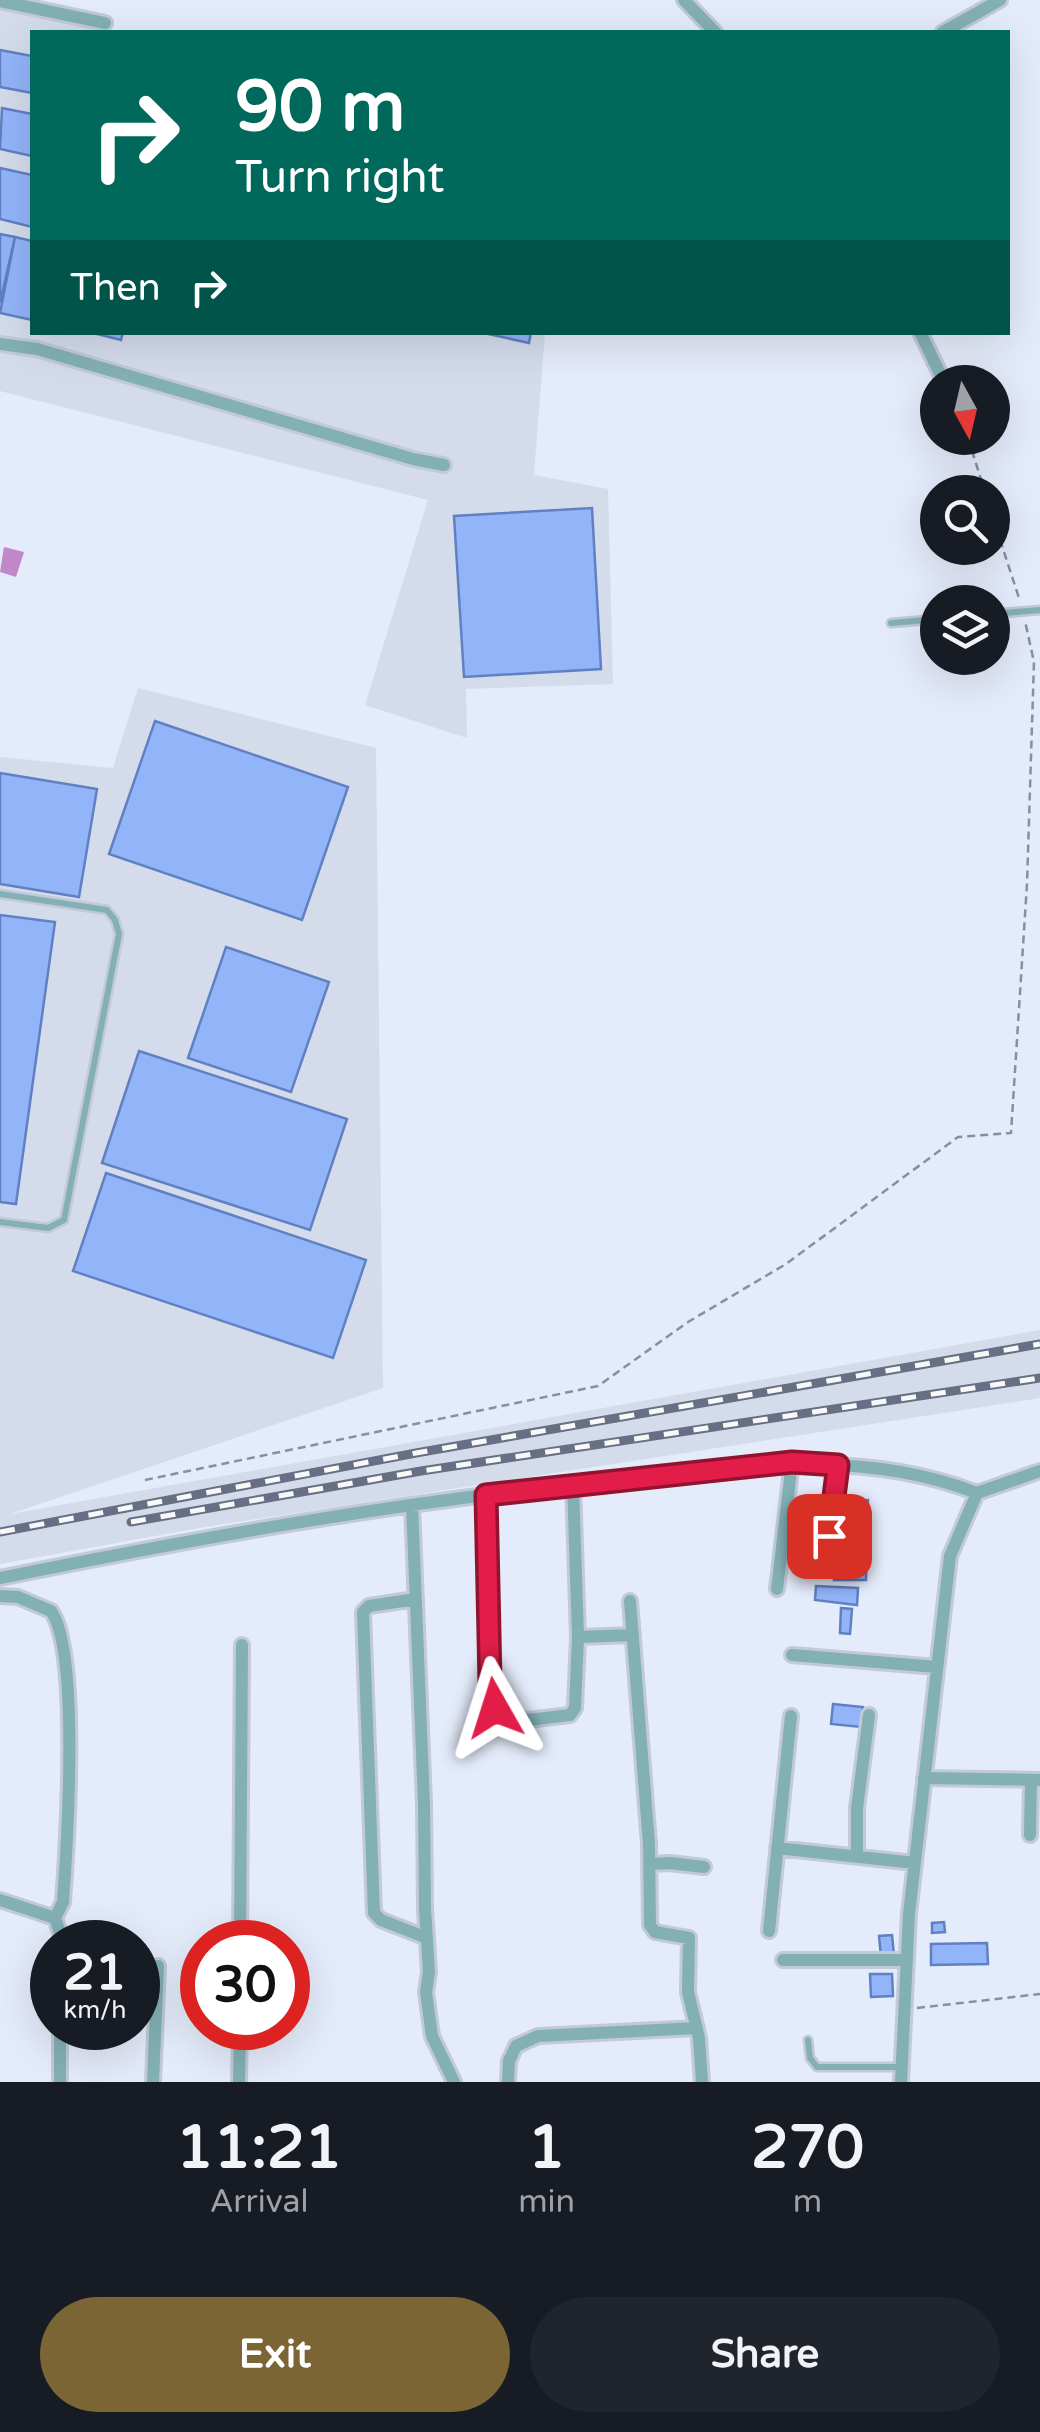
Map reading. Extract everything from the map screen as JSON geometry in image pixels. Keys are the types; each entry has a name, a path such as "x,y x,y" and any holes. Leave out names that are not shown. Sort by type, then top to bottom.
{"street":[{"path":"684,0 713,30"},
{"path":"947,30 1000,0"},
{"path":"0,1 105,23"},
{"path":"921,335 936,365"},
{"path":"0,344 56,355 444,465"},
{"path":"778,1589 792,1462"},
{"path":"0,1578 193,1540 572,1484 792,1462 937,1478 977,1493 1040,1471"},
{"path":"486,1495 490,1682 495,1708 502,1716 528,1720 570,1715 575,1708 578,1638 572,1484"},
{"path":"902,2075 915,1863 950,1556 977,1493"},
{"path":"412,1505 426,1992 432,2036 454,2082"},
{"path":"0,1596 18,1597 51,1611 60,1630 68,1690 62,1902 56,1918 0,1900"},
{"path":"416,1600 369,1606 363,1612 374,1913 427,1938"},
{"path":"630,1602 652,1930 689,1938 688,1992 697,2028 702,2082"},
{"path":"578,1638 634,1635"},
{"path":"240,1920 242,1646"},
{"path":"792,1654 937,1667"},
{"path":"769,1930 791,1716"},
{"path":"857,1857 868,1716"},
{"path":"924,1778 1035,1780 1030,1835"},
{"path":"777,1848 915,1863"},
{"path":"649,1864 704,1867"},
{"path":"783,1960 907,1960"},
{"path":"508,2082 509,2061 516,2046 538,2036 697,2028"},
{"path":"60,2050 60,2082"},
{"path":"153,2082 154,2050"},
{"path":"239,2082 240,2050"}],"lane":[{"path":"1010,613 1040,610"},
{"path":"891,623 920,621"},
{"path":"0,894 107,910 119,934 64,1220 48,1228 0,1222"},
{"path":"829,1536 838,1465"},
{"path":"808,2040 810,2058 817,2067 902,2075"}],"path":[{"path":"145,1480 598,1386 688,1322 786,1264 958,1137 1012,1133 1027,884 1034,662 1024,612 1008,565"},
{"path":"906,2010 1040,1994"}],"shaded area":[{"path":"0,0 91,26 92,30 30,30 30,335 545,335 534,475 608,489 613,684 466,689 467,738 365,705 428,500 0,391"},
{"path":"4,547 24,552 16,577 0,572"},
{"path":"138,688 376,748 383,1388 10,1514 1040,1330 1040,1398 205,1527 0,1564 0,757 113,768"}],"building":[{"path":"0,50 30,56 30,93 0,87"},
{"path":"2,108 30,114 30,156 0,149"},
{"path":"0,168 30,175 30,226 0,219"},
{"path":"0,234 15,237 0,303"},
{"path":"15,237 30,241 30,320 0,313"},
{"path":"493,335 530,335 529,343"},
{"path":"592,508 601,669 464,677 454,516"},
{"path":"155,721 348,787 302,920 109,854"},
{"path":"0,773 97,789 79,897 0,884"},
{"path":"0,915 55,922 16,1204 0,1202"},
{"path":"226,947 329,982 291,1092 188,1058"},
{"path":"139,1051 347,1119 310,1230 102,1163"},
{"path":"106,1173 366,1260 333,1358 73,1271"},
{"path":"836,1500 868,1500 866,1580 834,1580"},
{"path":"816,1586 858,1588 857,1605 815,1600"},
{"path":"841,1608 852,1609 850,1634 840,1633"},
{"path":"833,1704 863,1707 861,1727 831,1724"},
{"path":"944,1922 945,1932 932,1933 932,1923"},
{"path":"892,1935 894,1955 881,1957 879,1936"},
{"path":"987,1943 988,1964 931,1965 931,1944"},
{"path":"870,1974 892,1974 893,1996 871,1997"}],"railway":[{"path":"0,1532 416,1453 1040,1344"},
{"path":"131,1522 421,1471 1040,1378"}],"route":[{"path":"495,1708 490,1682 486,1495 792,1462 838,1465 829,1536"}]}
